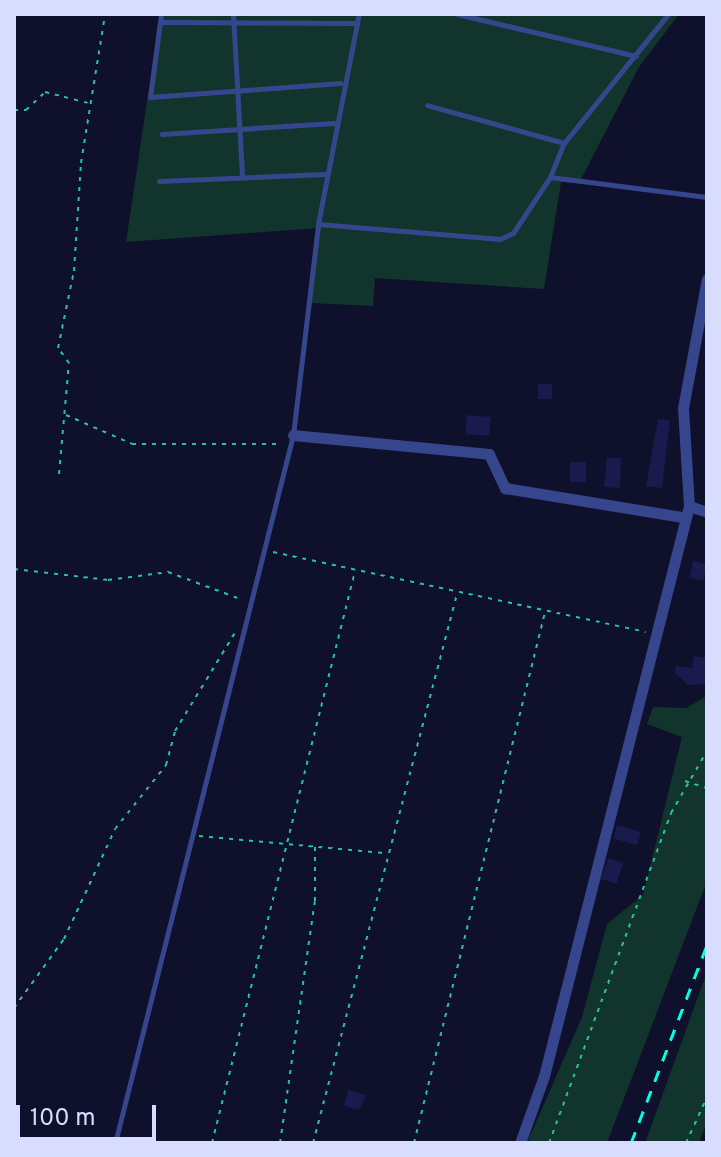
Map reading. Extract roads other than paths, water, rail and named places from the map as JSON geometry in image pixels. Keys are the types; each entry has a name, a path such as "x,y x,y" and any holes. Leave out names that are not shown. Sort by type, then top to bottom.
{"street":[{"path":"520,1143 544,1076 651,633 686,512 683,408 707,279"},
{"path":"292,439 489,454 505,488 686,512 707,512"}],"lane":[{"path":"161,14 150,97 239,88 340,83"},
{"path":"233,14 242,176"},
{"path":"115,1143 292,439 318,224 340,83 359,14"},
{"path":"457,14 636,56"},
{"path":"318,224 500,239 513,233 550,177 564,143 668,14"},
{"path":"160,22 357,23"},
{"path":"427,105 564,143"},
{"path":"162,134 334,123"},
{"path":"159,181 326,174"},
{"path":"550,177 707,197"}],"railway":[{"path":"631,1143 707,945"}]}
